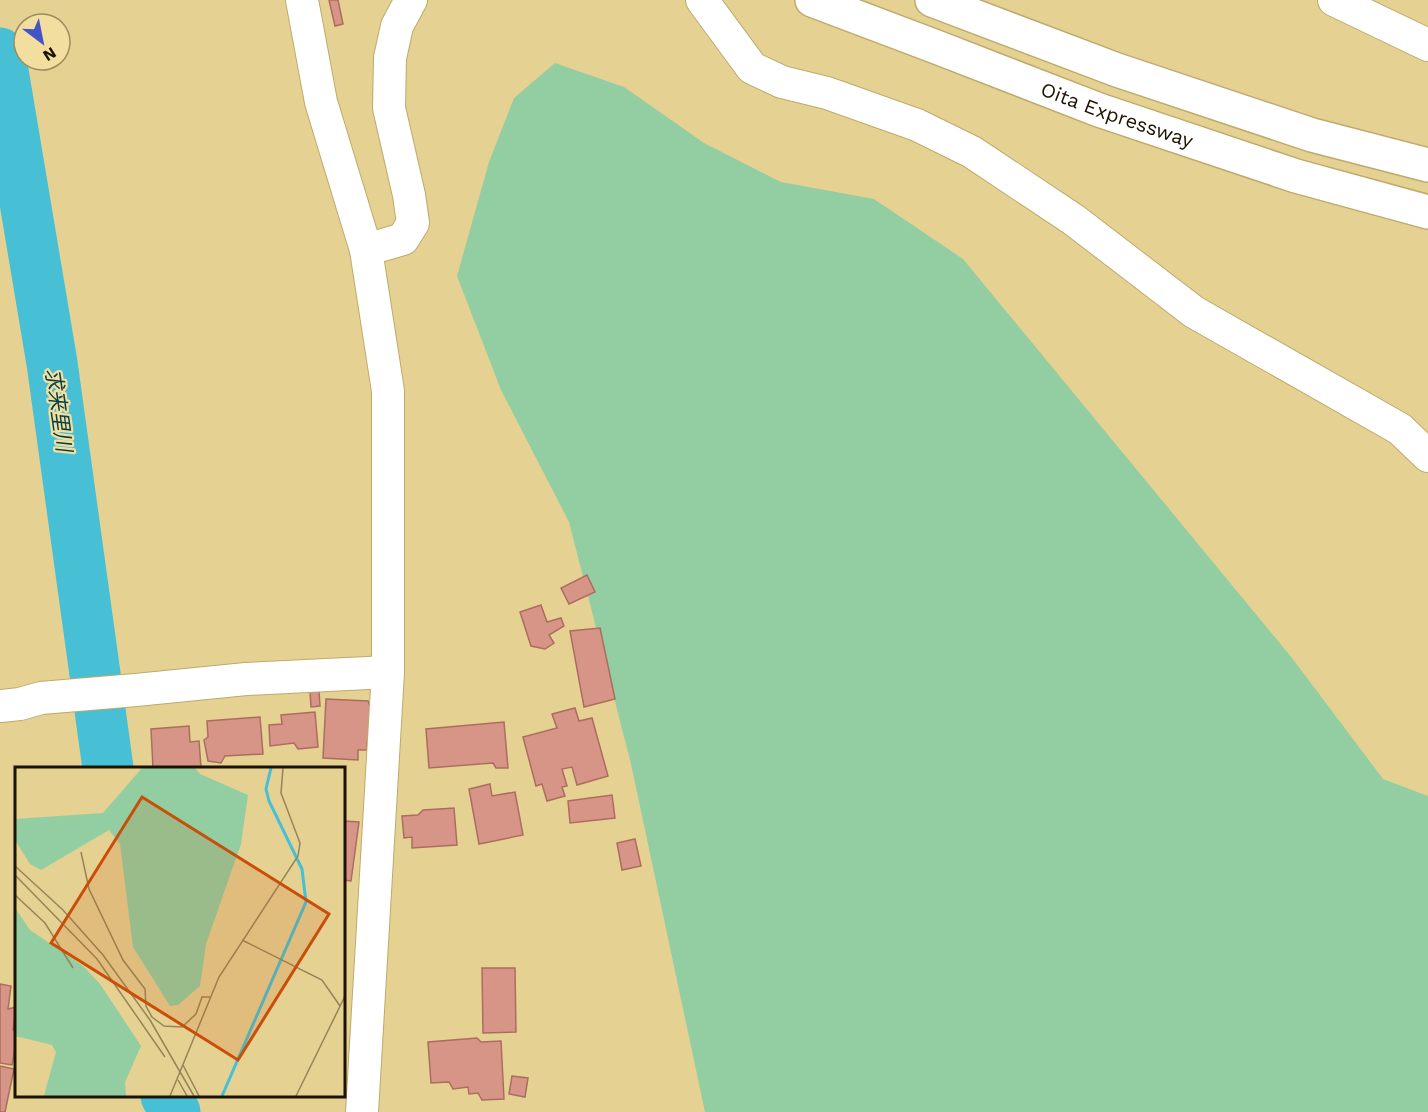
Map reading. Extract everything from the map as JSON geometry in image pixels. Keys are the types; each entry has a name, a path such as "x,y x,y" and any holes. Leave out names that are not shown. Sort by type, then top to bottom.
{"highway":[{"name":"Oita Expressway","path":"812,0 1099,110 1296,176 1428,212"},
{"path":"932,0 1117,70 1312,135 1428,165"}],"street":[{"path":"302,0 321,102 366,250 388,391 388,672 362,1112"},
{"path":"366,250 403,239 413,223 409,195 389,108 390,58 397,26 411,0"},
{"path":"702,0 752,68 782,82 826,93 917,125 972,152 1074,220 1194,312 1400,429 1428,456"},
{"path":"1334,0 1428,45"},
{"path":"0,706 50,697 246,679 388,672"}],"green space":[{"path":"555,63 624,87 704,143 781,182 874,199 963,259 1292,658 1383,779 1428,796 1428,1112 705,1112 631,764 569,522 501,390 457,276 489,162 514,98"}],"building":[{"path":"329,0 338,0 343,24 335,26"},
{"path":"587,575 595,592 569,604 561,588"},
{"path":"541,605 547,622 561,618 564,626 549,635 554,643 545,649 531,646 520,612"},
{"path":"600,628 615,699 584,707 570,631"},
{"path":"310,691 319,691 320,706 311,707"},
{"path":"326,699 368,701 373,714 371,740 367,742 367,750 358,750 358,760 323,758"},
{"path":"575,708 579,721 592,718 608,776 577,785 572,767 562,769 567,786 562,787 565,796 547,801 542,784 536,786 523,737 557,728 552,714"},
{"path":"315,712 318,747 298,749 294,743 270,746 269,725 282,724 281,715"},
{"path":"260,717 263,754 225,756 221,763 208,761 204,740 208,737 207,721"},
{"path":"504,722 508,768 496,768 493,763 429,768 426,729"},
{"path":"189,726 190,742 199,741 201,767 153,767 151,729"},
{"path":"490,784 492,796 515,792 523,835 479,844 469,789"},
{"path":"612,795 615,818 570,823 568,801"},
{"path":"454,808 457,845 412,848 412,837 404,838 402,816 418,815 423,810"},
{"path":"345,821 359,822 351,881 345,880"},
{"path":"635,839 641,866 622,870 617,843"},
{"path":"482,968 515,968 516,1032 483,1033"},
{"path":"0,984 11,986 8,1009 15,1007 13,1030 15,1031 15,1050 12,1065 0,1063"},
{"path":"477,1038 481,1042 501,1041 504,1099 482,1100 478,1093 469,1094 468,1087 453,1089 449,1082 431,1083 428,1042"},
{"path":"0,1066 14,1069 5,1112 0,1112"},
{"path":"512,1076 528,1078 525,1097 509,1094"}],"waterway":[{"name":"求来里川","path":"0,53 52,363 108,767"},
{"name":"求来里川","path":"167,1097 175,1112"}]}
